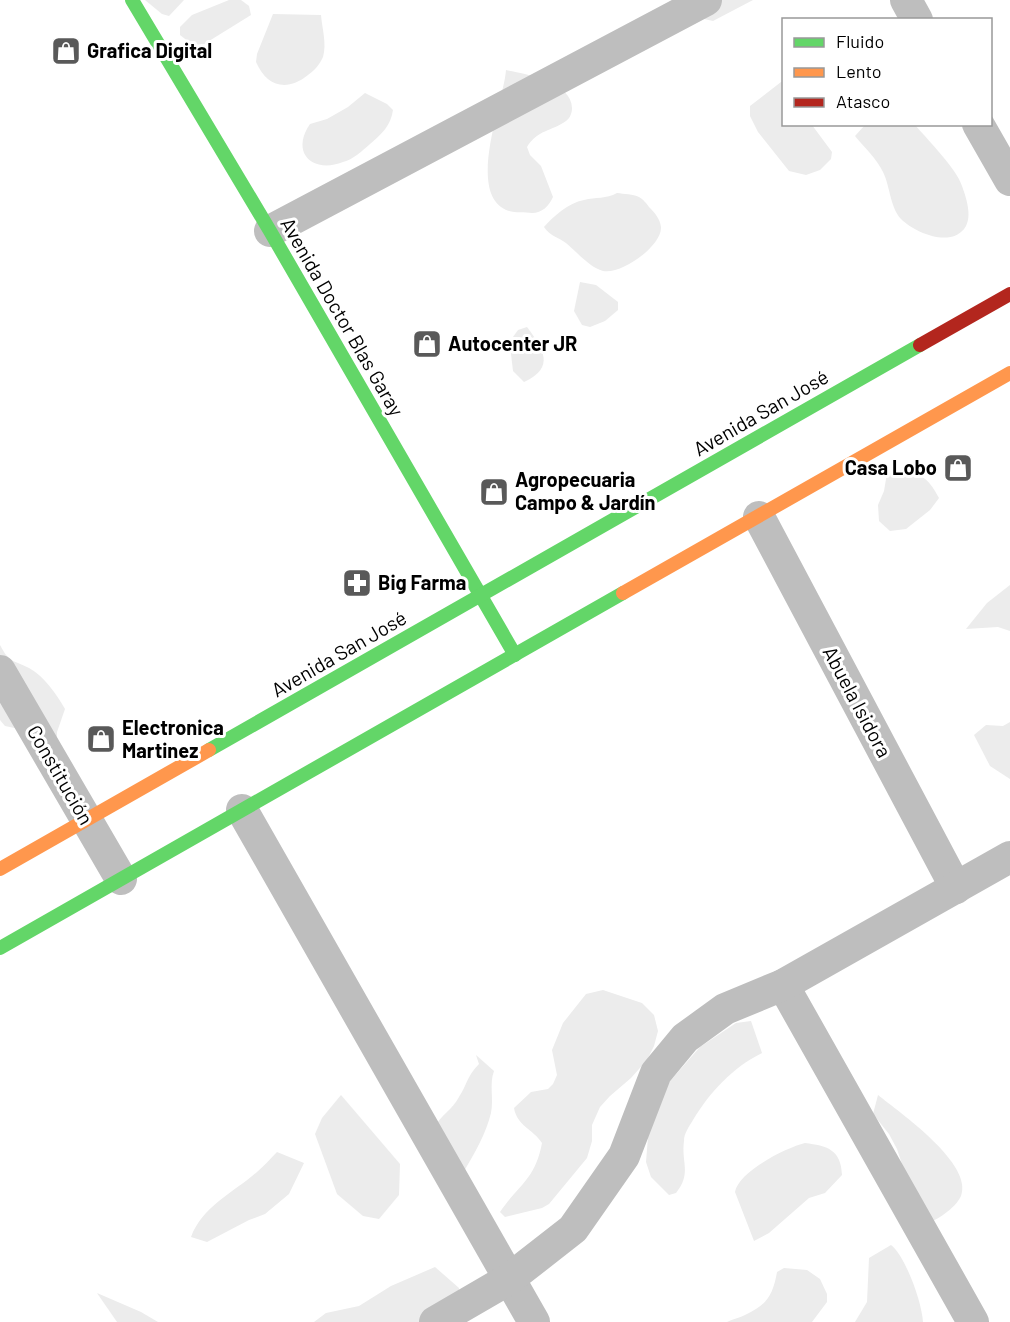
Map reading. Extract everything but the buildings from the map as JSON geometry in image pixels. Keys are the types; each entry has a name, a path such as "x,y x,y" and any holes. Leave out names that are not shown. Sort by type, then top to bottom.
{"street":[{"name":"Avenida Doctor Blas Garay","path":"132,0 270,231 515,655"},
{"path":"270,231 706,0"},
{"path":"906,0 916,18"},
{"path":"979,126 1010,180"},
{"name":"Avenida San José","path":"0,869 1010,294"},
{"path":"0,948 1010,373"},
{"name":"Abuela Isidora","path":"759,516 956,888"},
{"name":"Constitución","path":"0,671 121,879"},
{"path":"242,810 534,1322"},
{"path":"435,1322 509,1279 573,1228 624,1156 657,1073 685,1038 725,1009 783,985 1010,856"},
{"path":"783,985 973,1322"}],"shaded area":[{"path":"145,0 184,0 169,16 162,14"},
{"path":"229,0 241,0 249,6 251,15 201,46 189,42 180,35 180,27 192,15"},
{"path":"709,0 753,0 713,21 704,19"},
{"path":"273,14 321,15 323,57 319,65 293,84 272,82 256,62"},
{"path":"506,70 536,77 556,86 570,99 572,108 567,120 535,137 527,147 530,155 541,166 553,197 545,208 536,213 509,211 496,202 489,187 490,146"},
{"path":"782,82 782,126 813,126 832,152 831,159 820,170 806,175 789,171 758,132 750,116 750,106"},
{"path":"365,93 387,104 393,110 388,125 361,152 347,161 332,165 314,163 304,152 302,144 304,134 310,124 327,119 348,107"},
{"path":"864,126 916,126 959,179 968,206 968,222 960,233 952,237 934,236 915,229 901,219 897,214 880,167 855,136"},
{"path":"617,193 639,197 660,221 660,235 648,250 630,264 611,271 598,269 544,227 572,204"},
{"path":"580,282 596,285 618,302 618,310 605,321 590,327 582,325 574,311"},
{"path":"527,327 544,357 540,370 524,382 513,371 511,354 513,337 518,330"},
{"path":"887,473 919,475 929,483 939,498 930,510 906,529 890,531 879,521 878,505 884,491"},
{"path":"1010,585 1010,631 998,627 966,629 987,603"},
{"path":"0,645 9,658 40,676 65,709 57,732 57,747 45,767 38,768 24,730 5,726 0,720"},
{"path":"1010,722 1010,779 990,766 974,735 986,725 1003,726"},
{"path":"603,990 642,1003 654,1015 658,1031 654,1046 647,1060 600,1107 592,1125 592,1141 587,1158 549,1204 542,1208 505,1217 500,1212 531,1174 542,1143 518,1119 514,1108 531,1092 548,1089 553,1084 557,1075 552,1050 563,1023 586,994"},
{"path":"751,1021 762,1053 731,1073 714,1090 688,1128 683,1149 684,1180 676,1193 669,1195 651,1177 646,1162 648,1137 662,1096 670,1081 700,1047 736,1023"},
{"path":"476,1055 494,1071 492,1108 483,1136 463,1173 434,1128 456,1101 479,1064"},
{"path":"341,1095 400,1164 399,1195 379,1219 363,1216 337,1194 315,1134 322,1118"},
{"path":"878,1095 917,1126 946,1154 962,1183 961,1196 955,1204 929,1223 911,1191 897,1149 889,1134 873,1114"},
{"path":"805,1143 826,1148 836,1154 842,1175 825,1193 809,1198 769,1233 754,1241 735,1192 738,1184 764,1162"},
{"path":"277,1152 304,1163 289,1194 265,1214 207,1242 191,1237 196,1226 211,1208 257,1172"},
{"path":"891,1245 902,1259 912,1281 923,1322 855,1322 867,1302 869,1258"},
{"path":"435,1267 459,1288 461,1322 314,1322 326,1313 359,1306 391,1286"},
{"path":"784,1268 807,1270 820,1279 827,1294 827,1302 812,1322 727,1322 753,1311 764,1303 771,1293 777,1272"},
{"path":"97,1293 141,1312 158,1322 117,1322"}],"traffic: fast":[{"path":"132,0 270,231 515,655"},
{"path":"209,750 920,345"},
{"path":"0,948 623,593"}],"traffic: slow":[{"path":"623,593 1010,373"},
{"path":"0,869 209,750"}],"traffic: jam":[{"path":"920,345 1010,294"}],"place":[{"name":"Grafica Digital","path":"66,51"},
{"name":"Autocenter JR","path":"427,344"},
{"name":"Casa Lobo","path":"958,468"},
{"name":"Agropecuaria Campo & Jardín","path":"494,492"},
{"name":"Big Farma","path":"357,583"},
{"name":"Electronica Martinez","path":"101,739"}]}
